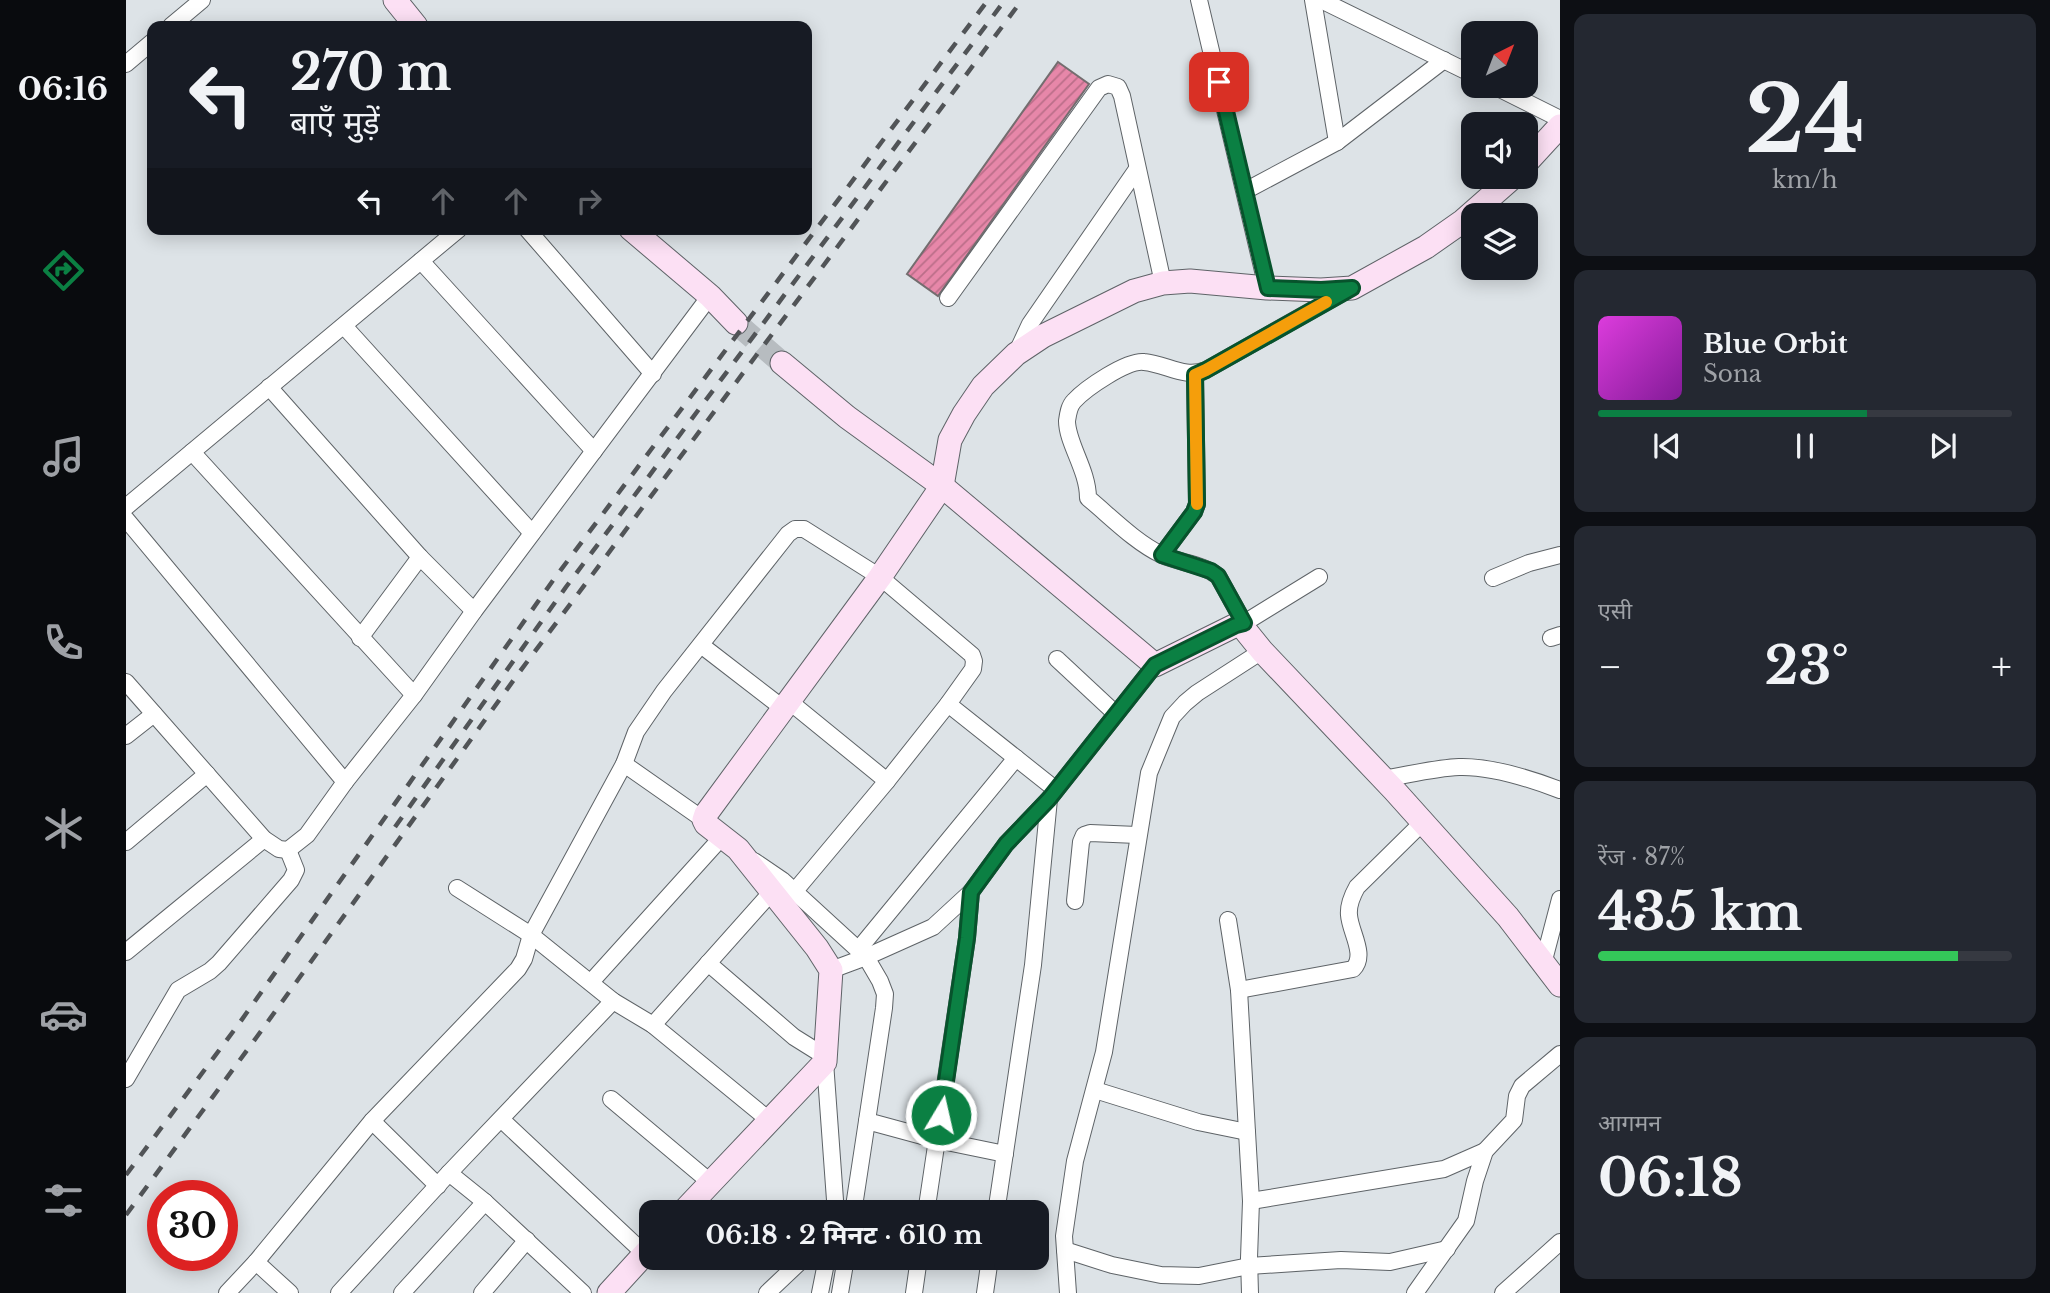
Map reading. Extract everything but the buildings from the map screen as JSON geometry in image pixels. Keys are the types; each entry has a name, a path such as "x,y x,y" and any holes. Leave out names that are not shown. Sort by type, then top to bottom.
{"street":[{"path":"177,21 202,0"},
{"path":"395,0 412,21"},
{"path":"1199,0 1268,288"},
{"path":"1313,0 1337,142"},
{"path":"1321,0 1461,68"},
{"path":"126,64 147,46"},
{"path":"1245,191 1337,142 1444,60"},
{"path":"948,298 1099,88 1108,84 1118,88 1122,96 1163,283"},
{"path":"1518,98 1560,119"},
{"path":"1538,150 1560,126"},
{"path":"1016,354 1030,324 1137,169"},
{"path":"1499,189 1463,221 1426,247 1206,370 1195,375 1143,362 1119,368 1073,401 1067,424 1088,483 1088,498 1162,555 1211,571 1218,576 1243,624 1262,651 1508,917 1560,985"},
{"path":"126,507 452,235"},
{"path":"532,235 653,374"},
{"path":"638,235 710,296 736,323"},
{"path":"421,261 594,451"},
{"path":"704,820 710,808 880,577 942,485 950,440 964,414 983,386 1016,354 1043,336 1133,291 1163,283 1191,281 1321,290 1352,288"},
{"path":"126,682 264,839 278,849 288,850 307,835 414,695 710,296"},
{"path":"344,326 532,534"},
{"path":"782,363 847,417 942,485 1155,665"},
{"path":"1162,555 1197,504 1195,375"},
{"path":"269,387 420,557 474,611"},
{"path":"192,452 414,695"},
{"path":"126,519 345,782"},
{"path":"227,1293 256,1262 372,1121 518,970 531,935 624,764 636,732 788,534 795,529 804,529 880,577 972,655 973,669 887,781 708,963 653,1025"},
{"path":"1493,578 1529,563 1560,555"},
{"path":"360,638 420,557"},
{"path":"831,970 862,954 933,927 971,892 1006,844 1052,794 1155,665 1243,624 1319,577"},
{"path":"701,645 787,705 887,781"},
{"path":"1068,1293 1064,1236 1075,1161 1095,1090 1121,958 1149,772 1172,717 1197,693 1262,651"},
{"path":"1057,659 1116,714"},
{"path":"948,704 1016,758 1052,794"},
{"path":"126,736 154,714"},
{"path":"862,954 1016,758"},
{"path":"624,764 704,820 862,954 880,981 885,995 855,1200"},
{"path":"1383,779 1458,767 1477,768 1535,781 1560,790"},
{"path":"126,842 207,774"},
{"path":"998,1200 1033,965 1052,794"},
{"path":"1239,990 1353,969 1359,957 1349,915 1350,901 1357,887 1423,822"},
{"path":"1074,901 1084,835 1138,835"},
{"path":"126,952 264,839"},
{"path":"591,982 730,843"},
{"path":"126,1079 178,990 219,963 291,880 296,870 288,850"},
{"path":"457,888 531,935 613,1001 653,1025 769,1120"},
{"path":"783,888 831,970 825,1059 835,1200"},
{"path":"928,1200 967,938 971,892"},
{"path":"1543,964 1560,899"},
{"path":"1228,920 1239,990 1251,1201 1250,1293"},
{"path":"708,963 794,1037 825,1059"},
{"path":"339,1293 613,1001"},
{"path":"1415,1293 1466,1221 1485,1152 1514,1119 1518,1091 1560,1054"},
{"path":"694,1200 825,1059"},
{"path":"1095,1090 1198,1122 1247,1132"},
{"path":"611,1099 710,1182"},
{"path":"502,1120 639,1243"},
{"path":"372,1121 438,1186"},
{"path":"867,1121 937,1140 1005,1154"},
{"path":"1251,1201 1444,1169 1485,1152"},
{"path":"449,1173 485,1202 583,1293"},
{"path":"402,1293 485,1202"},
{"path":"482,1293 527,1240"},
{"path":"1503,1293 1560,1242"},
{"path":"1065,1250 1124,1268 1161,1275 1199,1276 1249,1266 1341,1260 1390,1262 1447,1249"},
{"path":"609,1293 639,1261"},
{"path":"256,1262 290,1293"},
{"path":"767,1293 791,1270"},
{"path":"820,1293 825,1270"},
{"path":"840,1293 844,1270"},
{"path":"914,1293 917,1270"},
{"path":"985,1293 988,1270"},
{"path":"1199,1276 1199,1293"}],"tunnel":[{"path":"736,323 782,363"}],"railway":[{"path":"812,235 988,0"},
{"path":"395,827 566,587 1005,0"},
{"path":"126,1215 518,674 1022,0"},
{"path":"126,1175 238,1025 554,579 812,235"}],"slow traffic":[{"path":"1197,504 1195,375 1326,302"}],"route":[{"path":"941,1115 967,938 971,892 1006,844 1049,799 1155,665 1244,623 1218,576 1211,571 1162,555 1197,504 1195,375 1352,288 1268,288 1219,82"}]}
